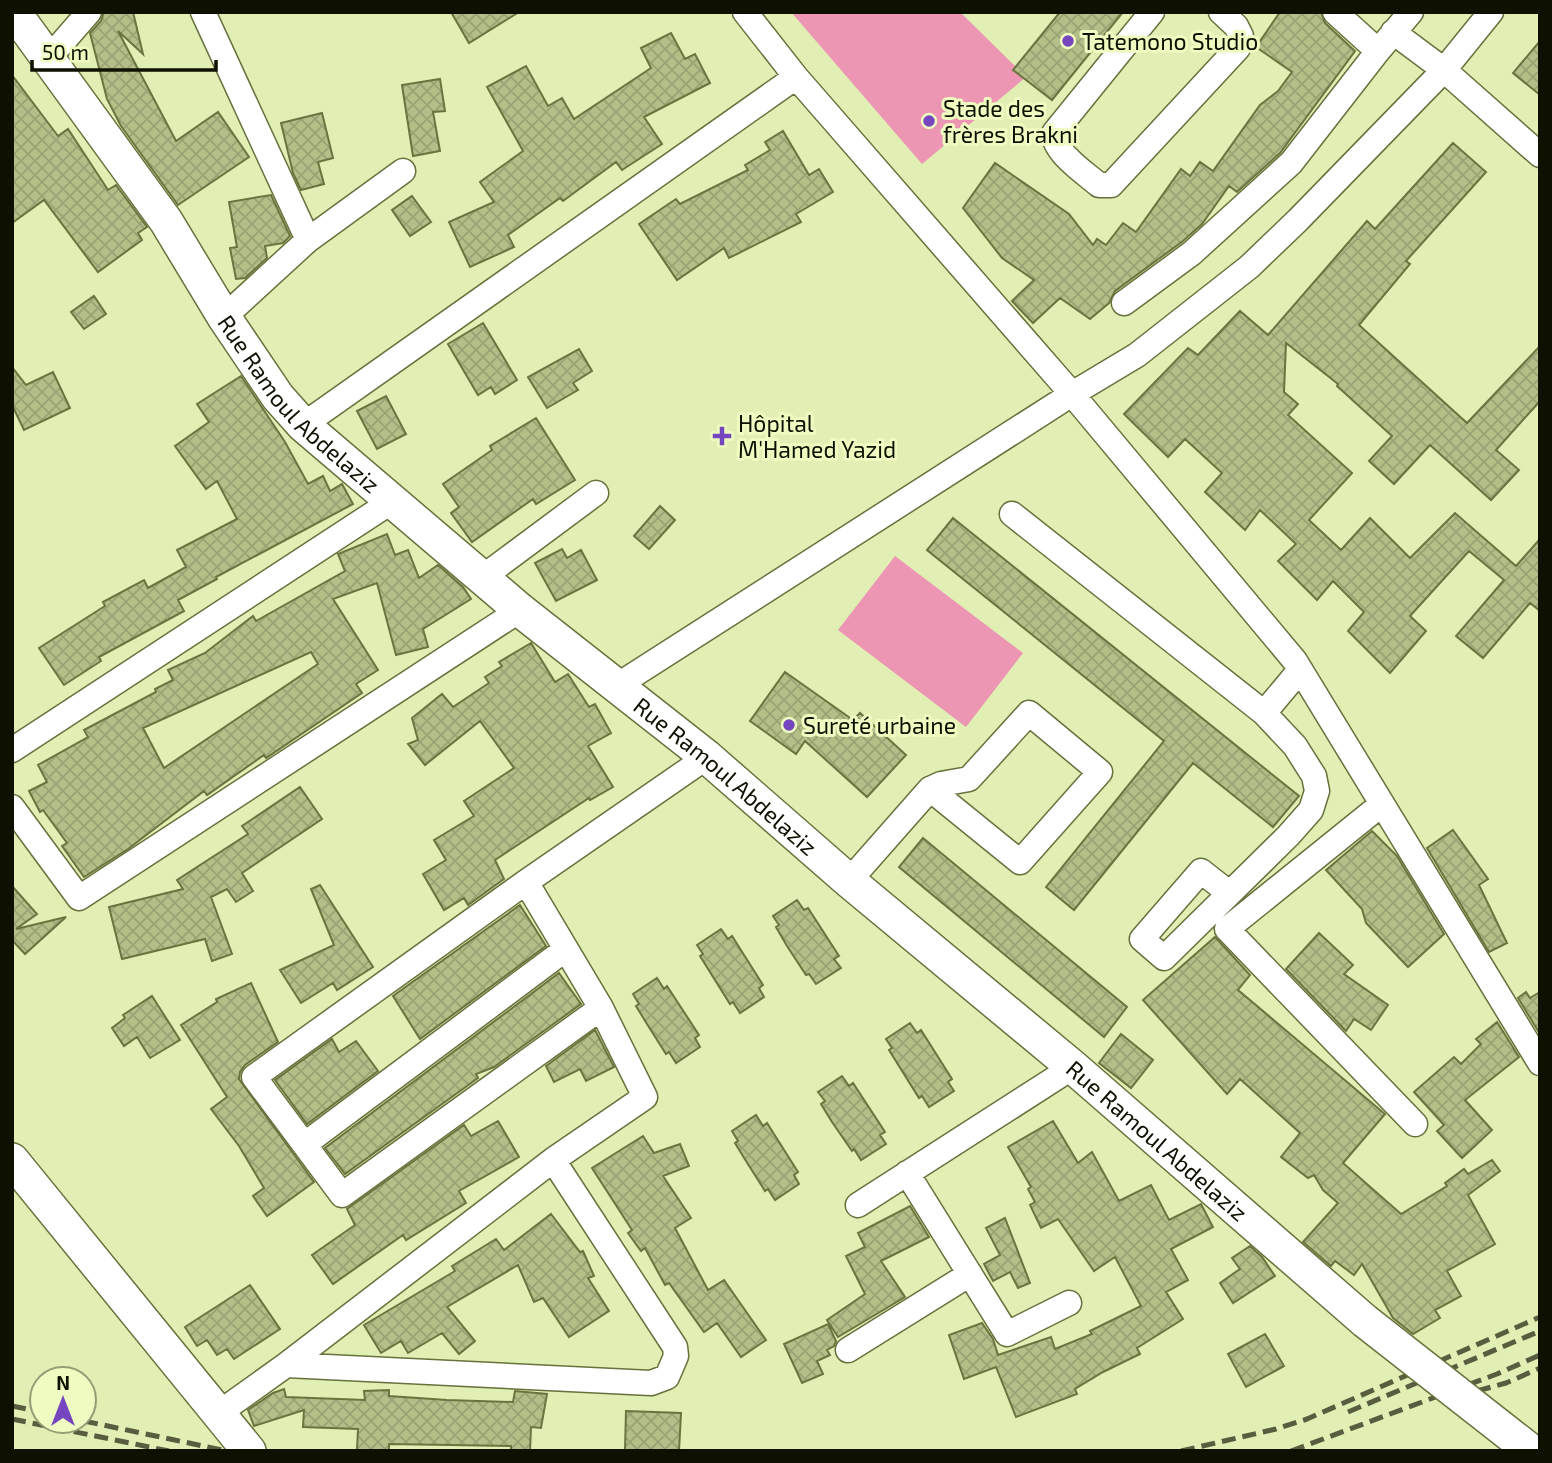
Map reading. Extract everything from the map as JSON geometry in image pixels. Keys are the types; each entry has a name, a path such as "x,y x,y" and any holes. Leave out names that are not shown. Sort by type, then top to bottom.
{"street":[{"name":"Rue Ramoul Abdelaziz","path":"14,12 166,221 224,317 278,397 303,425 520,610 707,757 849,881 1073,1067 1365,1321 1531,1451"},
{"path":"49,58 89,12"},
{"path":"203,12 308,240"},
{"path":"745,12 796,77 1072,394 1300,670 1540,1063"},
{"path":"1152,12 1054,133 1054,141 1059,150 1099,185 1111,185 1238,48 1241,36 1236,26 1221,12"},
{"path":"1335,12 1394,26 1540,155"},
{"path":"618,685 1137,355 1249,267 1298,220 1444,70 1491,12"},
{"path":"1124,303 1192,253 1291,163 1394,26"},
{"path":"303,425 796,77"},
{"path":"224,317 308,240 403,171"},
{"path":"483,577 596,493"},
{"path":"12,750 391,502"},
{"path":"1012,514 1264,713 1304,759 1314,776 1317,791 1311,810 1229,894"},
{"path":"12,807 79,898 520,610"},
{"path":"1264,713 1300,670"},
{"path":"849,881 930,789 941,784 969,779 1029,713 1100,772 1020,862 930,789"},
{"path":"601,1008 342,1195 254,1077 707,757"},
{"path":"1382,804 1227,929 1415,1124"},
{"path":"219,1413 286,1365 553,1160 645,1097 601,1008 526,883"},
{"path":"305,1144 566,950"},
{"path":"858,1205 1073,1067"},
{"path":"12,1160 249,1451"},
{"path":"286,1365 651,1383 667,1377 676,1356 675,1348 553,1160"},
{"path":"907,1173 1007,1334 1069,1303"},
{"path":"848,1350 970,1274"}],"shaded area":[{"name":"Stade des frères Brakni","path":"791,12 960,12 1026,77 922,164"},
{"path":"895,556 1023,653 966,727 838,630"}],"building":[{"path":"104,12 133,12 143,54 118,31 176,141 218,112 249,157 178,205 121,126 107,99 90,33 101,21"},
{"path":"451,12 519,12 469,43"},
{"name":"Tatemono Studio","path":"1060,12 1123,12 1052,100 1013,70"},
{"path":"1280,12 1321,12 1325,23 1355,51 1280,153 1237,192 1229,186 1202,224 1115,291 1109,303 1090,319 1060,298 1033,323 1012,301 1034,280 1002,258 963,208 995,163 1069,214 1093,245 1097,239 1106,245 1123,223 1136,232 1181,169 1190,176 1200,162 1213,171 1260,105 1278,91 1292,72 1256,47"},
{"path":"671,33 685,59 695,54 710,83 644,117 662,144 622,170 616,162 563,201 560,198 508,235 514,247 470,267 449,222 494,202 480,182 523,151 487,87 526,66 548,106 562,98 574,119 651,68 641,48"},
{"path":"1540,41 1540,95 1513,73"},
{"path":"12,75 58,136 68,129 108,190 116,185 147,227 138,233 142,240 98,272 44,200 12,223"},
{"path":"440,79 445,111 433,112 440,151 413,156 402,85"},
{"path":"322,113 333,158 318,162 324,184 301,190 293,173 281,123"},
{"path":"783,131 809,175 819,169 833,192 796,214 801,222 729,258 724,248 677,280 639,224 676,199 680,204 748,170 745,165 770,150 765,142"},
{"path":"1453,143 1486,172 1406,261 1410,264 1359,325 1467,423 1540,346 1540,401 1496,450 1519,470 1491,500 1430,445 1394,484 1369,461 1392,436 1337,386 1338,384 1286,343 1284,392 1298,404 1288,415 1352,473 1309,520 1341,550 1370,518 1410,558 1455,513 1516,566 1540,539 1540,611 1530,603 1483,658 1456,636 1504,580 1469,551 1410,616 1426,631 1390,673 1348,631 1364,612 1333,581 1317,600 1278,561 1296,544 1260,510 1245,530 1205,492 1222,473 1185,439 1168,457 1124,414 1188,348 1198,355 1240,311 1268,335 1367,221 1375,229"},
{"path":"271,195 290,236 283,243 265,246 267,258 245,278 236,279 230,248 237,247 229,202"},
{"path":"412,196 431,222 410,236 392,210"},
{"path":"94,296 106,314 84,329 71,312"},
{"path":"483,323 517,380 495,394 491,387 478,395 448,344"},
{"path":"579,349 592,371 573,383 578,390 547,408 528,377"},
{"path":"12,367 26,385 53,372 70,408 24,430 12,405"},
{"path":"241,376 285,442 308,484 323,476 330,491 342,484 353,504 178,600 184,611 99,657 101,661 64,685 39,648 105,606 103,602 144,580 148,588 186,567 177,550 237,519 217,481 206,489 175,446 209,422 197,404"},
{"path":"386,396 406,434 377,449 357,411"},
{"path":"536,418 575,480 536,504 533,499 472,542 451,513 459,507 443,484 492,450 490,446"},
{"path":"660,506 675,520 649,549 634,536"},
{"path":"953,518 1299,796 1273,827 1193,763 1074,910 1046,887 1164,741 927,550"},
{"path":"387,534 395,555 408,550 419,578 438,565 463,587 471,599 423,629 428,647 396,655 377,583 333,599 378,670 356,684 362,693 207,795 204,791 128,849 84,877 62,846 67,843 43,810 40,812 29,791 47,782 38,765 88,737 84,730 156,692 155,689 173,680 168,670 205,653 253,616 256,621 345,571 338,554","holes":["311,652 318,664 164,768 143,728"]},
{"path":"562,549 567,558 581,550 597,580 556,601 535,563"},
{"path":"531,643 555,682 568,674 589,707 595,704 611,733 588,746 613,787 590,800 589,798 495,860 504,879 468,905 464,898 444,910 423,874 446,860 434,840 474,816 464,801 514,768 480,721 425,765 408,744 418,740 412,718 442,694 453,707 489,683 485,677 502,666 499,662"},
{"path":"785,672 853,720 860,713 906,755 867,797 805,741 796,754 750,721"},
{"path":"300,787 322,819 242,873 253,891 236,902 227,889 211,897 232,954 212,961 205,939 122,959 109,907 183,889 177,880 248,834 242,826"},
{"path":"1453,830 1488,879 1479,885 1507,943 1489,952 1427,848"},
{"path":"1372,831 1397,856 1444,934 1408,967 1366,923 1362,909 1326,870"},
{"path":"923,838 1127,1007 1104,1037 899,867"},
{"path":"320,885 373,967 337,990 333,983 301,1003 280,970 334,945 311,889"},
{"path":"12,886 37,914 16,929 66,917 25,954 12,940"},
{"path":"797,900 804,910 808,908 839,956 834,959 841,968 816,984 809,974 806,975 787,946 773,916"},
{"path":"520,905 546,946 420,1039 393,996"},
{"path":"721,929 728,939 732,936 763,985 759,988 764,997 740,1013 733,1002 730,1004 700,956 703,954 697,945"},
{"path":"1319,933 1353,965 1344,974 1388,1005 1371,1030 1354,1019 1346,1031 1286,969"},
{"path":"1215,937 1250,975 1238,990 1385,1114 1343,1163 1401,1214 1447,1186 1445,1183 1464,1169 1468,1174 1492,1160 1500,1171 1468,1195 1495,1244 1447,1271 1461,1296 1435,1310 1440,1318 1413,1334 1393,1318 1362,1264 1354,1275 1335,1261 1331,1266 1303,1242 1338,1203 1323,1190 1314,1175 1308,1178 1281,1157 1300,1133 1240,1079 1227,1094 1143,1000"},
{"path":"559,973 581,1004 494,1067 476,1074 478,1078 345,1174 325,1148"},
{"path":"657,978 664,989 667,986 699,1035 695,1038 700,1047 676,1063 669,1052 666,1054 647,1024 636,1006 639,1004 633,994"},
{"path":"251,983 278,1042 245,1065 239,1079 314,1182 267,1216 253,1196 264,1188 239,1146 211,1109 227,1097 181,1025 217,1002 216,999"},
{"path":"1526,992 1530,998 1540,992 1540,1034 1518,998"},
{"path":"152,996 180,1040 150,1058 137,1037 124,1046 112,1028 125,1018 123,1015"},
{"path":"1497,1022 1519,1057 1465,1100 1492,1130 1462,1158 1437,1131 1444,1125 1414,1092 1454,1057 1461,1064 1481,1044 1476,1039"},
{"path":"910,1023 917,1033 921,1030 952,1079 948,1082 954,1091 929,1107 922,1096 919,1098 889,1050 892,1048 886,1039"},
{"path":"595,1030 614,1067 586,1081 580,1069 554,1082 546,1066"},
{"path":"1121,1034 1153,1060 1131,1088 1099,1063"},
{"path":"332,1039 339,1052 356,1041 378,1071 307,1124 275,1080"},
{"path":"842,1076 849,1086 853,1083 885,1132 880,1135 886,1144 861,1160 832,1122 821,1104 825,1101 818,1092"},
{"path":"756,1115 763,1126 767,1123 798,1172 794,1175 799,1184 775,1200 768,1189 765,1191 746,1161 735,1143 738,1141 732,1131"},
{"path":"498,1121 519,1157 459,1191 466,1203 406,1240 403,1235 333,1284 312,1255 355,1225 347,1209 464,1125 471,1136"},
{"path":"1053,1121 1078,1163 1092,1152 1119,1201 1151,1185 1169,1220 1201,1204 1213,1227 1171,1249 1188,1280 1166,1292 1183,1319 1137,1348 1140,1354 1075,1389 1077,1394 1016,1417 996,1367 964,1379 949,1335 982,1323 993,1339 998,1355 1051,1337 1055,1349 1092,1334 1090,1331 1141,1306 1115,1257 1094,1271 1058,1219 1041,1228 1030,1205 1035,1202 1028,1189 1031,1187 1008,1147"},
{"path":"643,1136 654,1153 680,1144 689,1166 663,1176 691,1218 675,1228 708,1290 724,1280 766,1340 741,1357 717,1323 704,1332 669,1283 665,1285 645,1248 641,1251 628,1233 632,1230 592,1168"},
{"path":"910,1206 929,1237 881,1261 905,1297 838,1337 827,1320 865,1294 846,1256 865,1247 858,1233"},
{"path":"551,1214 580,1252 583,1251 594,1276 588,1278 609,1311 569,1337 543,1298 534,1302 518,1265 447,1307 475,1341 459,1354 442,1333 408,1353 401,1341 381,1353 364,1325 455,1271 452,1266 496,1239 504,1250"},
{"path":"1005,1218 1030,1283 1018,1288 1010,1272 993,1281 984,1264 1000,1255 986,1228"},
{"path":"1250,1246 1262,1257 1275,1276 1233,1303 1220,1283 1240,1269 1232,1258"},
{"path":"250,1285 280,1329 234,1359 227,1349 217,1355 207,1340 197,1346 185,1327"},
{"path":"828,1324 836,1341 834,1346 827,1350 830,1355 817,1361 823,1374 802,1383 784,1344"},
{"path":"1265,1334 1284,1366 1246,1387 1228,1354"},
{"path":"284,1389 286,1397 365,1400 364,1391 389,1390 389,1396 513,1402 515,1391 547,1394 541,1428 531,1427 530,1451 511,1451 511,1446 389,1444 389,1451 371,1451 357,1450 358,1429 303,1427 304,1410 254,1426 248,1410"},
{"path":"626,1411 681,1413 679,1451 625,1450"}],"railway":[{"path":"1181,1451 1307,1419 1540,1317"},
{"path":"1348,1412 1540,1331"},
{"path":"1291,1451 1497,1374 1540,1355"},
{"path":"1477,1391 1506,1383 1540,1368"},
{"path":"12,1406 28,1409"},
{"path":"12,1419 169,1451"},
{"path":"98,1424 227,1451"}],"place":[{"name":"Tatemono Studio","path":"1068,41"},
{"name":"Stade des frères Brakni","path":"929,121"},
{"name":"Hôpital M'Hamed Yazid","path":"722,436"},
{"name":"Sureté urbaine","path":"789,725"}]}
